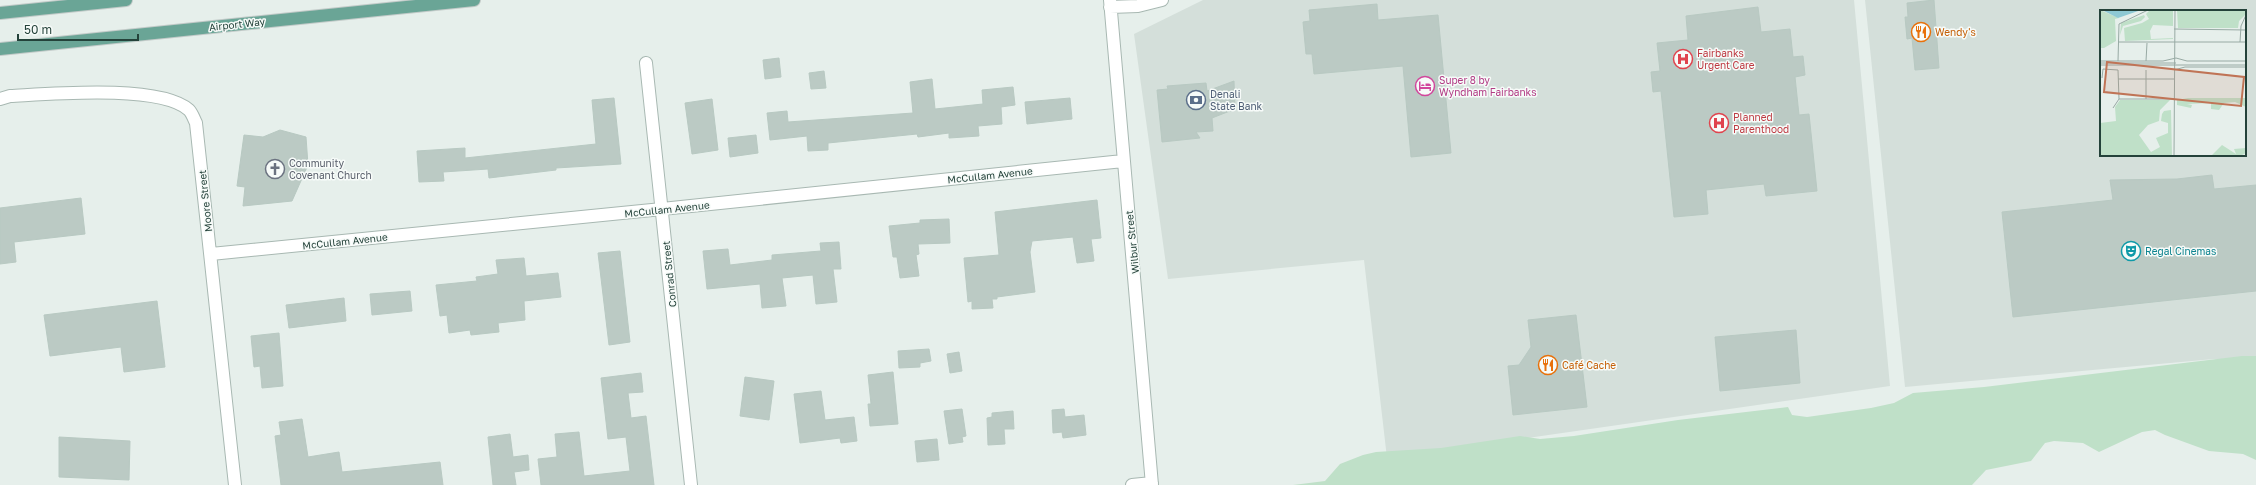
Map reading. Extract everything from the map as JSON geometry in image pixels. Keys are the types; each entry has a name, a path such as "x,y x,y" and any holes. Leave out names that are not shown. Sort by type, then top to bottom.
{"main road":[{"path":"0,13 126,0"},
{"name":"Airport Way","path":"0,48 474,0"}],"street":[{"path":"1110,4 1138,6 1162,0"},
{"name":"Wilbur Street","path":"1110,4 1152,484"},
{"name":"Conrad Street","path":"646,63 691,485"},
{"name":"Moore Street","path":"0,99 10,96 98,92 155,97 178,103 190,110 196,123 235,485"},
{"name":"McCullam Avenue","path":"211,254 1124,161"},
{"path":"1132,485 1152,484"}],"shaded area":[{"path":"1203,0 1854,0 1890,386 1387,458 1364,260 1168,279 1134,34"},
{"path":"1865,0 2256,0 2256,360 2214,359 1905,387"}],"green space":[{"path":"2242,356 2256,356 2256,460 2243,454 2209,451 2155,430 2142,432 2099,452 2083,443 2054,441 2045,443 2031,461 1986,470 1972,485 1293,485 1325,481 1340,464 1363,455 1376,452 1441,448 1520,436 1540,439 1574,436 1678,420 1788,407 1792,415 1807,417 1871,408 1894,403 1913,393 1984,387"}],"building":[{"name":"Wendy's","path":"1934,0 1939,68 1915,70 1912,38 1907,39 1905,17 1908,17 1907,3"},
{"path":"1377,4 1378,20 1438,15 1451,153 1411,157 1403,66 1314,74 1312,54 1306,54 1303,22 1310,21 1309,10"},
{"path":"1758,7 1761,32 1790,29 1793,57 1803,56 1805,75 1795,77 1799,115 1809,114 1817,191 1766,196 1764,184 1706,190 1708,214 1674,217 1661,91 1653,92 1651,72 1660,71 1657,43 1688,40 1686,16"},
{"path":"779,58 781,77 765,79 763,60"},
{"path":"824,71 826,88 811,89 809,73"},
{"path":"932,79 935,109 983,104 982,90 1013,87 1015,105 1001,107 1002,124 978,126 979,136 949,138 949,133 918,137 917,134 828,143 828,150 808,151 807,136 770,140 767,113 787,111 788,122 913,113 910,82"},
{"name":"Denali State Bank","path":"1234,81 1235,109 1212,118 1213,131 1196,132 1200,138 1162,142 1157,90 1168,89 1167,86 1206,83 1207,91"},
{"path":"614,98 621,164 556,168 556,170 489,178 488,169 443,172 444,181 419,182 417,151 465,148 465,158 596,144 592,100"},
{"path":"1070,98 1072,119 1027,124 1025,102"},
{"path":"712,99 718,150 692,154 685,103"},
{"path":"280,130 306,137 308,165 292,201 243,206 245,187 237,186 244,135 263,137"},
{"path":"756,135 758,153 730,157 728,138"},
{"name":"Regal Cinemas","path":"2212,175 2214,189 2256,185 2256,291 2013,317 2002,212 2113,200 2110,180 2177,179"},
{"path":"81,198 85,234 14,242 16,262 0,264 0,208"},
{"path":"1097,200 1101,238 1091,239 1094,261 1077,263 1073,237 1032,241 1030,252 1035,292 997,297 997,299 992,299 993,308 972,309 972,301 968,302 964,258 999,255 995,212"},
{"path":"949,219 950,243 918,244 919,254 916,255 919,276 900,278 897,257 893,257 889,226 920,223 920,220"},
{"path":"839,242 841,269 833,269 837,302 816,304 813,275 782,278 786,306 762,308 760,284 707,289 703,251 728,249 730,265 772,260 772,255 821,251 820,243"},
{"path":"620,251 630,342 609,345 598,253"},
{"path":"524,258 526,276 558,273 561,297 524,301 525,320 498,323 499,332 471,335 470,330 449,333 447,315 440,316 436,285 477,281 476,277 498,274 496,260"},
{"path":"410,291 412,311 372,315 370,294"},
{"path":"344,298 346,321 289,328 286,305"},
{"path":"157,301 165,367 124,372 121,347 50,356 44,315"},
{"name":"Café Cache","path":"1576,315 1587,407 1513,415 1508,366 1519,365 1531,347 1528,320"},
{"path":"1796,330 1800,383 1720,391 1715,337"},
{"path":"279,333 283,386 262,388 260,366 254,367 251,336"},
{"path":"929,349 931,361 920,363 920,367 899,368 898,351"},
{"path":"959,352 962,371 950,373 947,354"},
{"path":"893,372 898,424 870,426 868,404 871,404 868,375"},
{"path":"641,373 643,392 628,393 631,418 646,416 654,485 541,485 538,459 557,457 555,434 579,432 584,476 630,471 626,437 608,439 601,378"},
{"path":"745,377 774,381 769,420 740,416"},
{"path":"821,391 825,420 854,417 857,441 841,443 840,438 800,443 794,394"},
{"path":"962,409 966,436 962,437 963,442 949,444 944,411"},
{"path":"1064,409 1065,417 1084,415 1086,435 1063,438 1062,432 1053,433 1052,410"},
{"path":"1013,411 1014,429 1004,429 1005,444 988,445 987,418 992,417 992,413"},
{"path":"302,419 308,457 339,452 342,472 440,462 443,485 281,485 275,436 281,435 279,422"},
{"path":"510,434 513,457 528,455 529,470 514,472 516,485 493,485 488,437"},
{"path":"59,437 130,441 129,480 59,477"},
{"path":"937,439 939,460 917,462 915,441"}],"place":[{"name":"Wendy's","path":"1921,32"},
{"name":"Fairbanks Urgent Care","path":"1683,59"},
{"name":"Super 8 by Wyndham Fairbanks","path":"1425,86"},
{"name":"Denali State Bank","path":"1196,100"},
{"name":"Planned Parenthood","path":"1719,123"},
{"name":"Community Covenant Church","path":"275,169"},
{"name":"Regal Cinemas","path":"2131,251"},
{"name":"Café Cache","path":"1548,365"}]}
